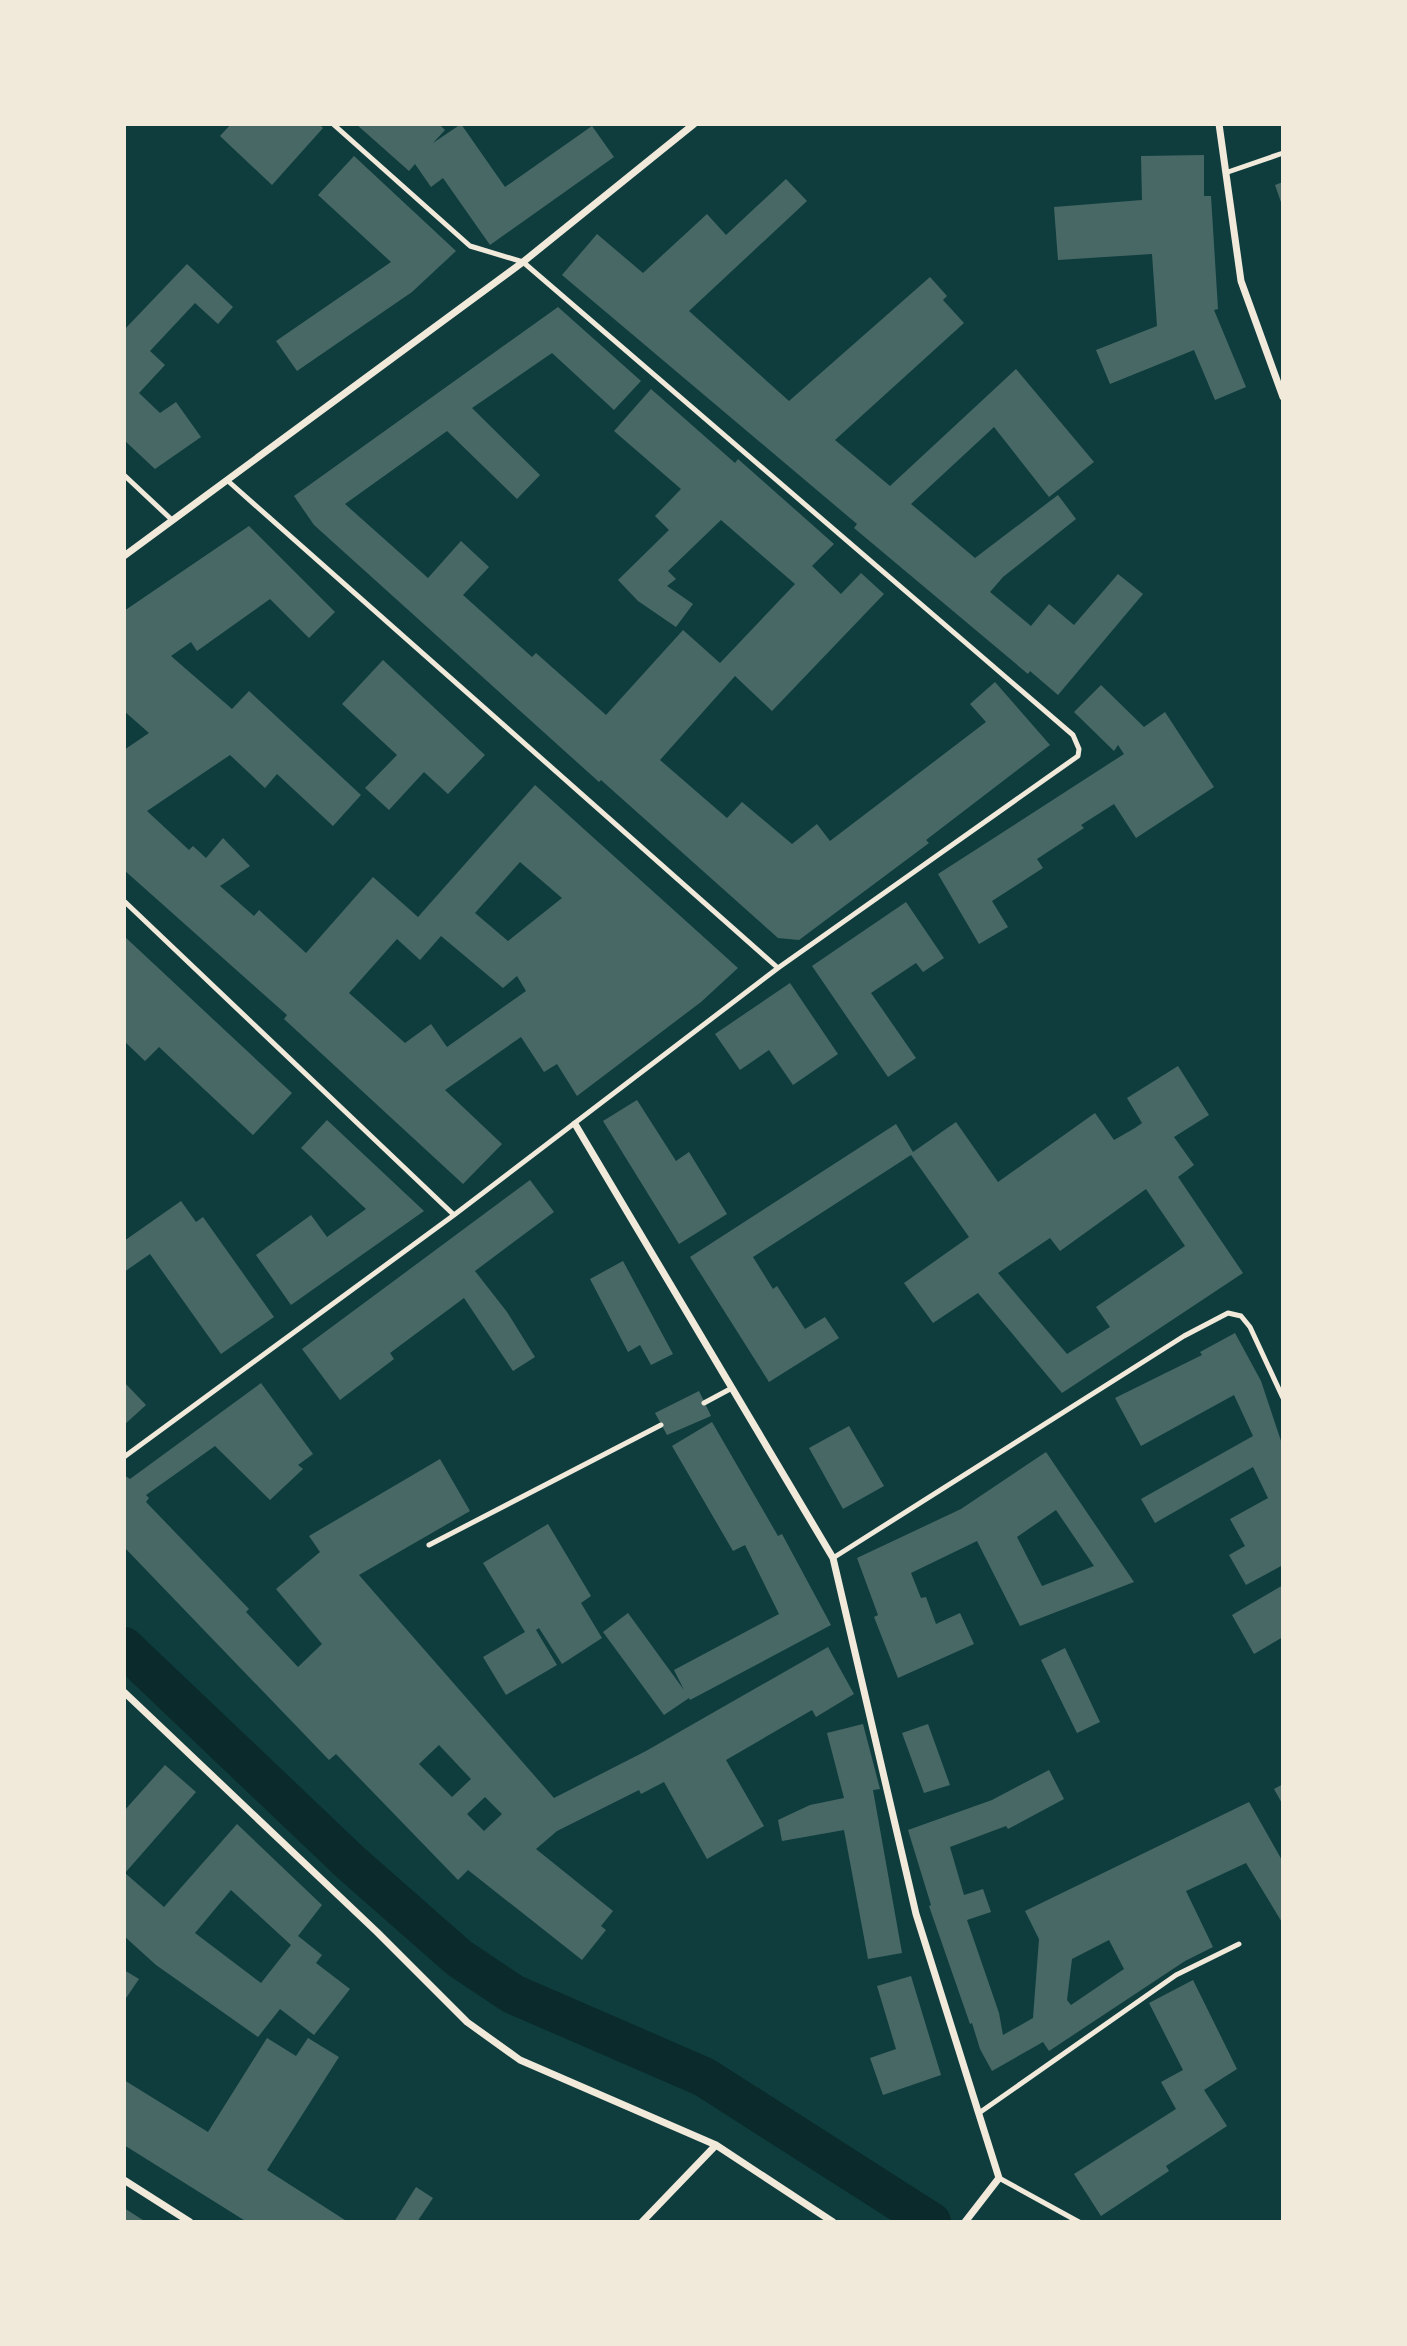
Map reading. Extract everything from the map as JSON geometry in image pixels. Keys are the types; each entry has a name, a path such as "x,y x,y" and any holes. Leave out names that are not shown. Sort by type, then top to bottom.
{"street":[{"path":"124,555 523,262 694,124"},
{"path":"1219,124 1228,172 1241,281 1283,397"},
{"path":"575,1124 833,1558 916,1914 999,2178 965,2222"},
{"path":"124,1692 367,1922 467,2022 520,2060 716,2145 833,2222"},
{"path":"642,2222 716,2145"},
{"path":"124,2180 190,2222"}],"lane":[{"path":"124,1457 575,1124 778,968 1073,762 1079,749 1073,736 523,262 470,246 333,124"},
{"path":"1228,172 1283,153"},
{"path":"124,475 172,520"},
{"path":"228,481 778,968"},
{"path":"124,901 454,1214"},
{"path":"833,1558 1184,1336 1228,1313 1241,1316 1250,1327 1283,1398"},
{"path":"704,1403 732,1388"},
{"path":"429,1545 661,1425"},
{"path":"978,2113 1176,1975 1239,1944"},
{"path":"999,2178 1079,2222"}],"building":[{"path":"231,124 319,124 323,128 272,185 220,136"},
{"path":"356,124 439,124 445,130 433,143 461,124 505,187 592,126 614,157 490,245 443,178 431,187 415,164 409,171"},
{"path":"1204,155 1204,196 1211,196 1218,309 1214,310 1246,387 1215,400 1194,350 1110,384 1096,350 1157,326 1152,254 1058,260 1054,207 1142,200 1141,156"},
{"path":"354,156 456,251 412,292 297,371 276,341 391,262 318,195"},
{"path":"786,179 807,201 689,311 789,401 930,277 947,296 943,300 964,323 835,440 890,486 1016,369 1094,462 1049,497 994,427 911,504 975,558 1058,495 1076,519 1003,577 990,592 1031,626 1049,604 1074,625 1118,574 1143,594 1058,695 1030,671 1028,674 854,528 857,524 562,275 597,234 643,273 707,214 726,235"},
{"path":"1283,182 1283,205 1282,205 1275,185"},
{"path":"187,264 233,307 218,324 195,303 150,351 165,365 139,393 160,413 176,402 201,437 155,469 124,440 124,330"},
{"path":"558,307 641,381 614,410 552,353 472,408 540,475 517,499 447,431 345,504 428,578 461,541 489,567 463,595 532,657 536,653 606,715 683,630 720,663 795,584 721,520 668,571 676,579 667,586 693,604 676,627 638,601 618,580 669,530 655,516 681,489 614,431 651,389 735,463 738,459 834,544 812,566 841,594 861,573 884,594 772,711 735,676 660,760 727,818 742,802 792,844 817,824 830,841 986,722 970,704 995,682 1050,745 926,840 929,843 799,940 778,938 601,780 599,782 314,525 294,496"},
{"path":"249,526 335,612 309,638 270,599 197,651 191,642 171,656 232,709 249,691 361,795 333,826 277,774 265,788 230,755 147,811 189,850 193,846 206,858 223,838 250,866 220,886 254,916 259,910 306,953 373,877 418,917 535,785 738,968 701,1002 577,1096 557,1064 544,1072 521,1037 445,1090 502,1144 463,1184 284,1019 287,1015 124,870 124,750 149,733 124,711 124,611","holes":["520,862 562,898 508,941 475,913","441,936 503,988 517,976 526,991 447,1047 431,1024 405,1043 349,993 397,939 420,960"]},
{"path":"383,660 485,755 448,794 424,772 389,810 365,788 397,755 342,704"},
{"path":"1101,685 1144,727 1165,712 1214,787 1136,838 1114,804 1081,825 1084,828 1037,859 1043,868 992,901 1008,927 979,944 938,874 1124,754 1118,745 1114,751 1074,712"},
{"path":"906,902 944,958 923,972 916,963 871,993 916,1058 888,1077 812,966"},
{"path":"124,936 292,1093 253,1135 159,1047 145,1061 124,1041"},
{"path":"790,983 838,1054 793,1085 769,1050 740,1070 715,1034"},
{"path":"1178,1066 1209,1115 1174,1137 1194,1165 1178,1177 1243,1273 1062,1393 978,1293 933,1323 904,1283 969,1237 911,1155 753,1257 773,1289 777,1286 805,1329 825,1317 839,1338 769,1382 690,1257 896,1124 913,1152 956,1122 998,1182 1095,1113 1114,1140 1135,1128 1142,1123 1127,1098","holes":["1146,1189 1185,1246 1096,1307 1110,1327 1067,1354 998,1273 1050,1238 1060,1251"]},
{"path":"637,1100 676,1161 689,1152 727,1214 679,1244 603,1121"},
{"path":"327,1120 424,1211 291,1305 256,1255 311,1215 327,1237 366,1209 301,1148"},
{"path":"530,1180 554,1212 475,1271 507,1312 535,1357 513,1371 464,1298 390,1353 394,1359 340,1400 302,1349"},
{"path":"181,1201 196,1222 203,1217 274,1317 221,1354 150,1254 124,1272 124,1241"},
{"path":"623,1261 673,1354 651,1365 640,1345 628,1352 590,1279"},
{"path":"1235,1333 1261,1381 1283,1447 1283,1565 1246,1585 1229,1555 1245,1546 1230,1519 1268,1498 1253,1467 1155,1523 1141,1499 1253,1436 1234,1395 1141,1446 1115,1398 1202,1355 1200,1352"},
{"path":"124,1382 146,1405 124,1425"},
{"path":"261,1383 313,1454 298,1465 303,1469 270,1500 215,1446 146,1495 149,1498 146,1502 249,1609 246,1612 298,1667 322,1644 276,1589 320,1552 309,1536 440,1459 470,1511 359,1575 554,1798 646,1751 828,1647 854,1694 816,1717 812,1710 726,1760 764,1826 707,1859 664,1782 641,1794 639,1790 557,1831 536,1849 613,1911 601,1926 606,1930 582,1960 468,1870 458,1880 336,1754 329,1760 124,1547 124,1475 130,1479","holes":["439,1745 471,1779 452,1797 419,1764","485,1797 502,1814 484,1831 467,1814"]},
{"path":"699,1391 711,1416 667,1435 655,1413"},
{"path":"712,1422 778,1536 782,1534 831,1625 690,1700 689,1698 664,1715 603,1632 628,1613 684,1690 674,1670 779,1614 745,1545 733,1551 672,1446"},
{"path":"849,1426 884,1486 843,1509 809,1448"},
{"path":"1046,1452 1134,1582 1020,1626 977,1541 911,1573 921,1598 926,1597 936,1624 960,1613 974,1644 898,1678 874,1617 878,1615 857,1558 961,1509","holes":["1056,1510 1094,1566 1042,1586 1017,1537"]},
{"path":"548,1524 591,1596 581,1603 602,1638 562,1664 539,1628 536,1630 557,1665 506,1695 483,1657 525,1632 483,1563"},
{"path":"1283,1585 1283,1637 1254,1654 1232,1615"},
{"path":"1065,1648 1100,1722 1077,1733 1041,1660"},
{"path":"863,1724 880,1789 873,1790 902,1953 868,1959 844,1830 782,1841 778,1820 810,1805 844,1798 827,1733"},
{"path":"928,1724 950,1785 924,1793 902,1733"},
{"path":"165,1765 196,1792 125,1873 164,1907 237,1824 322,1905 298,1936 322,1955 316,1963 350,1989 314,2035 280,2009 258,2037 156,1965 124,1936 124,1811","holes":["231,1890 291,1945 261,1983 195,1933"]},
{"path":"1049,1770 1064,1799 1008,1829 1006,1826 950,1847 964,1895 983,1889 991,1912 967,1920 999,2013 1003,2035 1033,2018 1039,1939 1025,1911 1249,1802 1283,1862 1283,1924 1246,1863 1186,1891 1213,1947 1185,1961 1049,2051 1043,2042 992,2071 980,2049 972,2023 970,2024 929,1906 931,1905 908,1830 992,1800","holes":["1109,1940 1124,1969 1071,2005 1067,2000 1072,1959"]},
{"path":"1283,1784 1283,1805 1274,1789"},
{"path":"124,1970 139,1979 124,2001"},
{"path":"911,1976 941,2075 883,2095 870,2058 896,2049 877,1986"},
{"path":"1193,1980 1237,2069 1204,2090 1227,2126 1166,2166 1169,2171 1101,2216 1074,2174 1176,2109 1161,2082 1183,2070 1149,2003"},
{"path":"267,2038 296,2056 308,2038 339,2057 267,2170 348,2222 247,2222 124,2145 124,2080 208,2132"},
{"path":"416,2187 433,2198 417,2222 394,2222"},
{"path":"124,2208 146,2222 124,2222"}],"waterway":[{"path":"124,1647 351,1863 459,1958 513,1994 704,2077 931,2222"}]}
